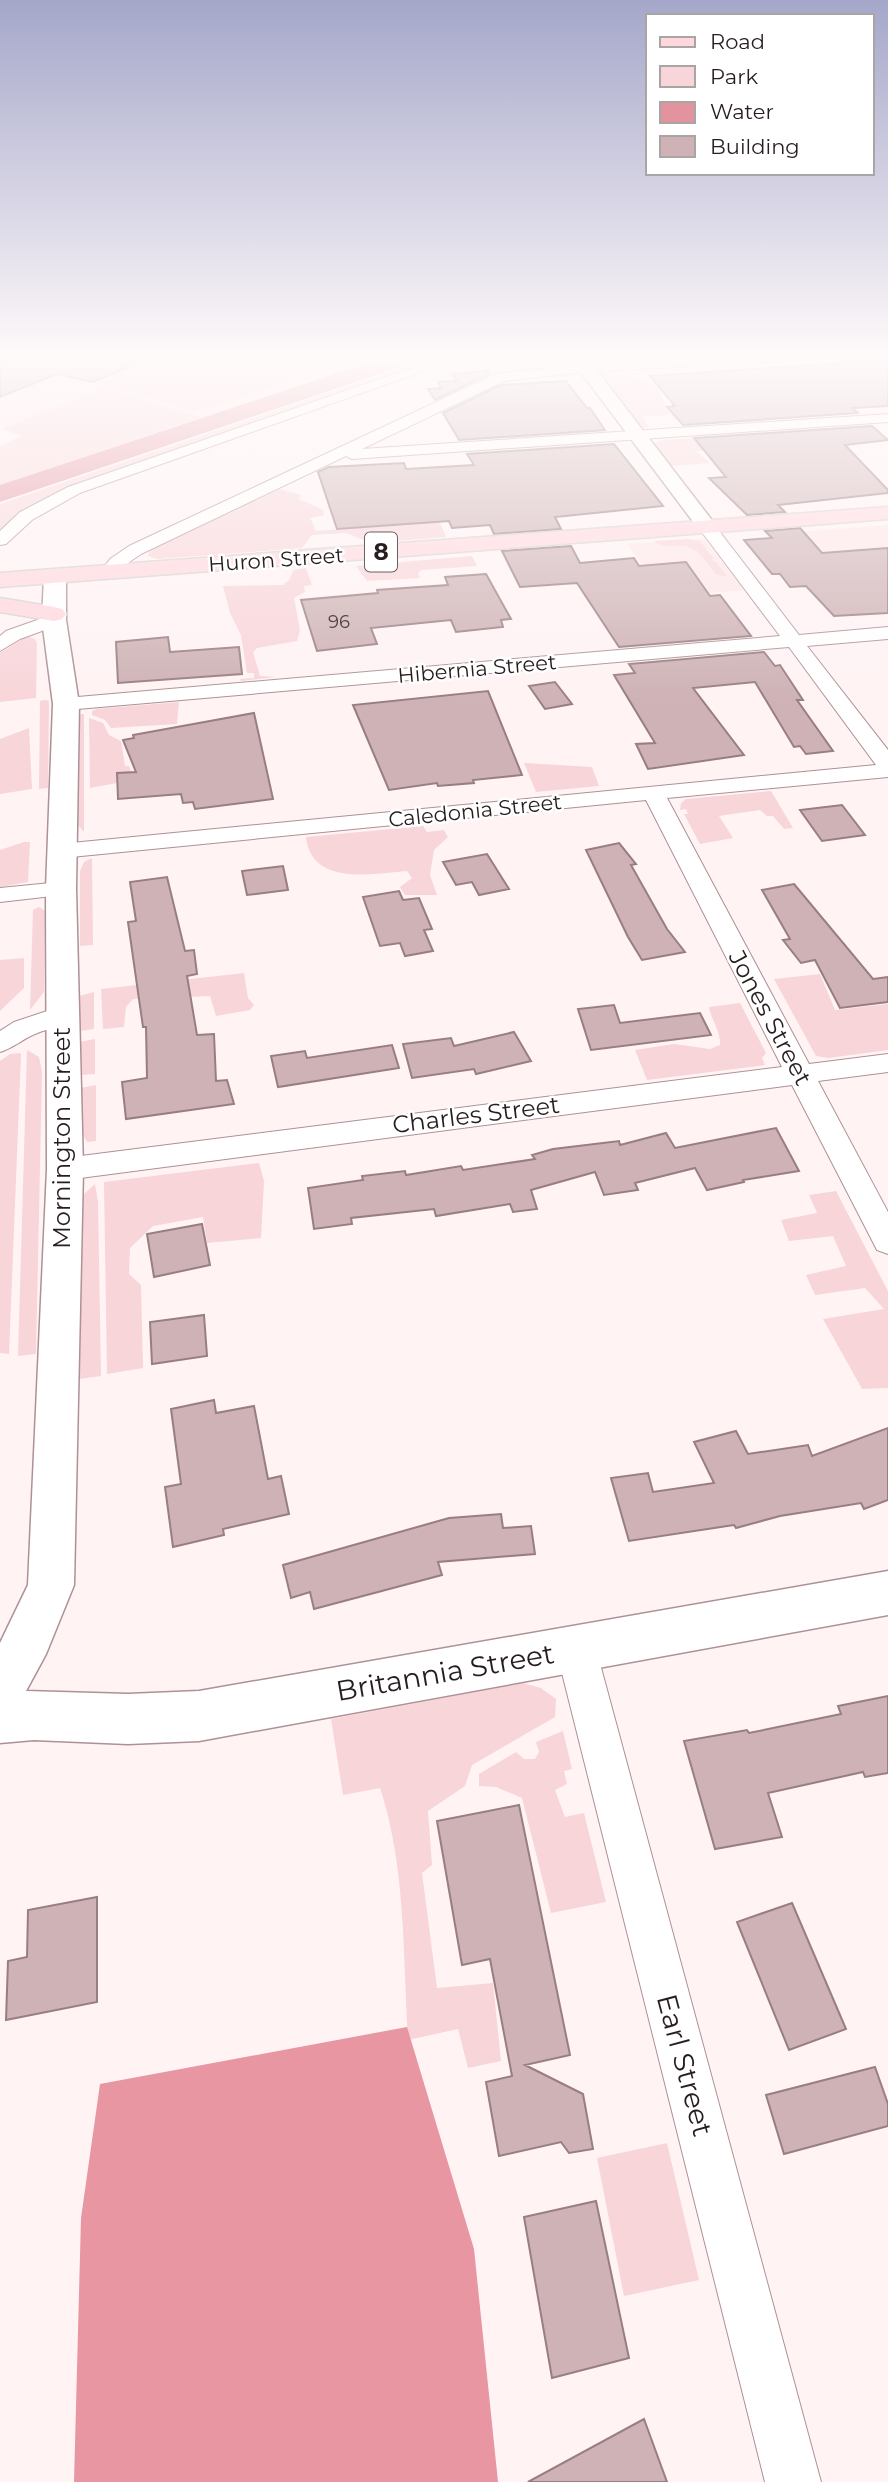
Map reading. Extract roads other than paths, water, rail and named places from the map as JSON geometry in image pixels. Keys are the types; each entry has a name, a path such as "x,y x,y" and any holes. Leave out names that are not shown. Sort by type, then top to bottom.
{"main road":[{"name":"Huron Street","path":"0,580 888,513"},
{"path":"0,606 54,617"}],"street":[{"path":"0,540 26,516 74,490 129,471"},
{"path":"109,573 116,563 135,550 305,471"},
{"path":"664,471 888,768"},
{"name":"Mornington Street","path":"0,1687 21,1657 37,1626 51,1585 65,1169 61,870 66,704 54,617 55,577"},
{"path":"0,645 12,635 54,617"},
{"name":"Hibernia Street","path":"66,704 888,633"},
{"name":"Caledonia Street","path":"0,895 61,870 653,793 888,768"},
{"name":"Jones Street","path":"653,793 888,1242"},
{"path":"0,1043 24,1028 62,1015"},
{"name":"Charles Street","path":"65,1169 888,1063"},
{"name":"Britannia Street","path":"0,1718 34,1715 128,1719 199,1716 888,1593"},
{"name":"Earl Street","path":"576,1649 793,2482"}],"water":[{"path":"43,471 92,471 0,502 0,485"}]}
